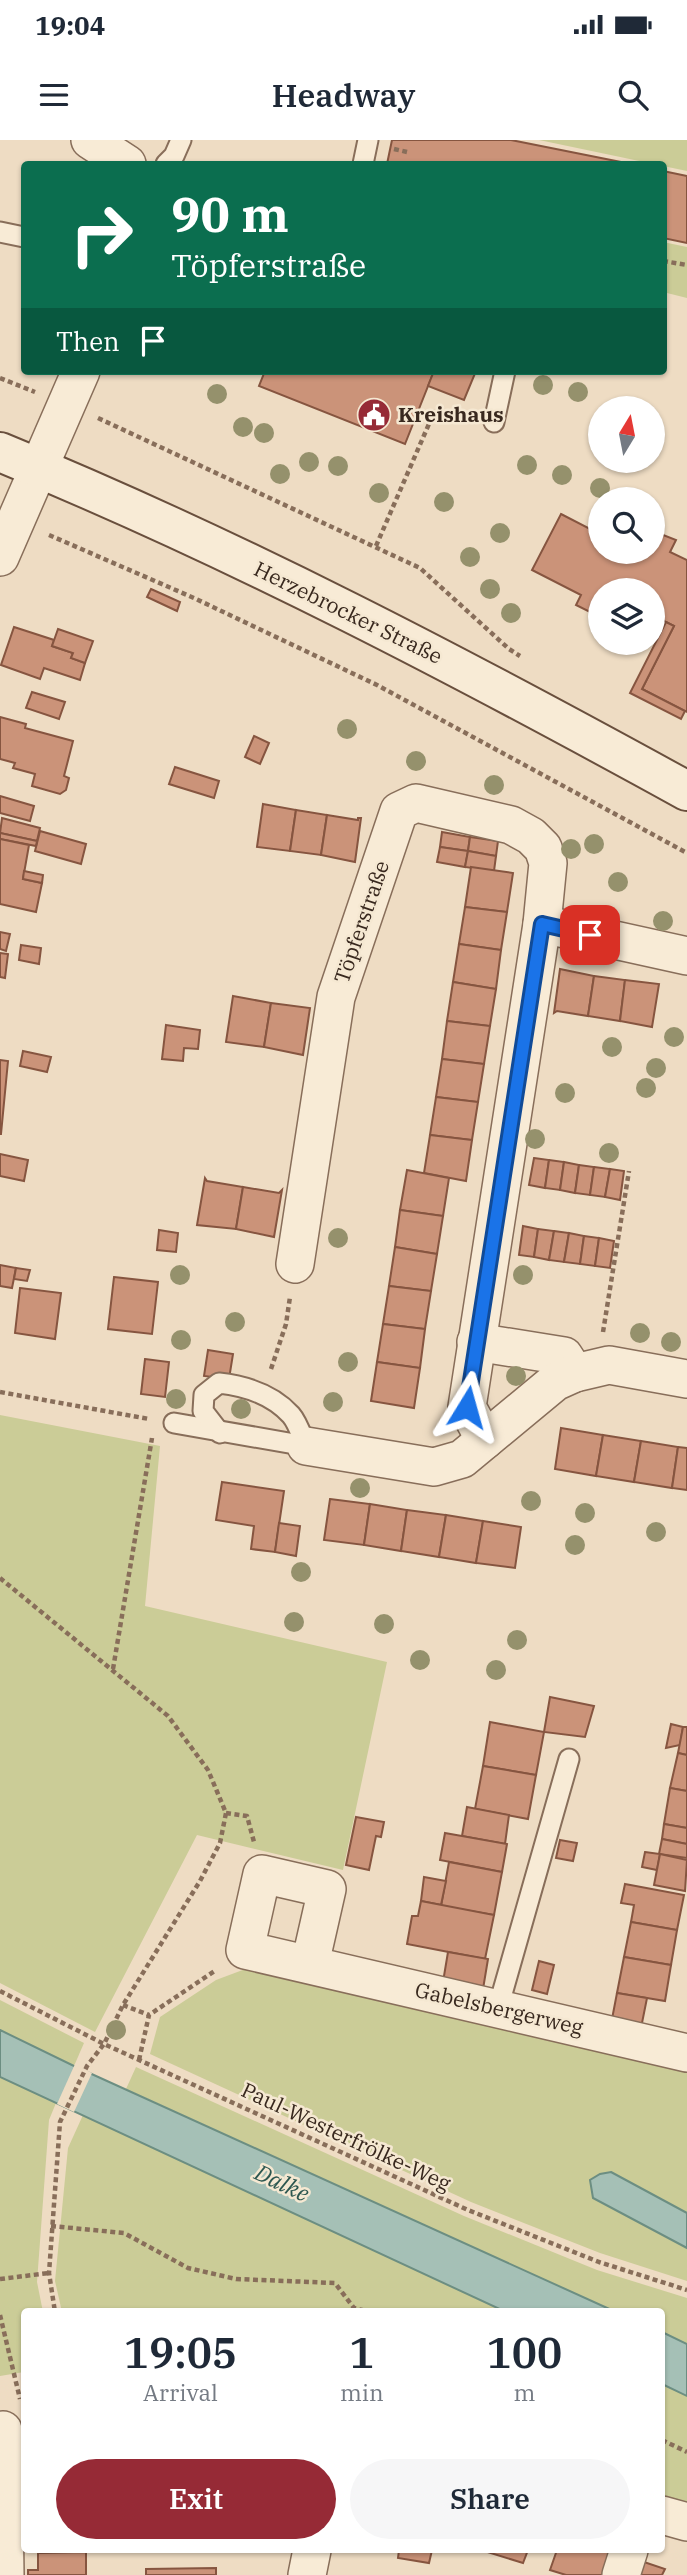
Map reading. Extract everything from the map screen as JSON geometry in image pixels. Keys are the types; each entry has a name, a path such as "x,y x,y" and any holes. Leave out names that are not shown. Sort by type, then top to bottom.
{"main road":[{"name":"Herzebrocker Straße","path":"0,452 371,621 687,791"}],"street":[{"path":"90,140 122,161"},
{"path":"4,544 79,375"},
{"name":"Töpferstraße","path":"295,1264 336,997 400,811 416,803 511,825 531,836 543,848 548,863 542,924 467,1407 485,1440"},
{"path":"542,924 687,956"},
{"path":"476,1342 564,1356 586,1370"},
{"path":"306,1446 434,1467 462,1459 555,1382 586,1370 609,1364 687,1379"},
{"path":"245,1950 262,1874 327,1889 310,1964"},
{"name":"Gabelsbergerweg","path":"245,1950 687,2052"},
{"path":"5,2575 12,2429"},
{"path":"665,2516 687,2522"},
{"path":"307,2575 311,2553"},
{"path":"621,2575 628,2553"}],"lane":[{"path":"169,161 181,140"},
{"path":"364,161 368,140"},
{"path":"0,232 21,236"},
{"path":"495,422 504,375"},
{"path":"220,1433 203,1411 204,1395 219,1383 242,1386 262,1393 291,1416 306,1446"},
{"path":"164,1421 220,1433 306,1446"},
{"path":"498,2008 569,1759"}],"path":[{"path":"390,148 407,152"},
{"path":"667,262 687,265"},
{"path":"376,546 435,410"},
{"path":"145,438 420,568 509,649 528,660"},
{"path":"4,544 194,598 377,685 687,853"},
{"path":"586,1370 629,1171"},
{"path":"262,1393 286,1324 295,1264"},
{"path":"0,1392 164,1421 113,1669"},
{"path":"0,1578 167,1716 208,1770 226,1813 220,1843 200,1881 123,2005 104,2044 87,2066 60,2122 56,2146 49,2273 54,2308"},
{"path":"226,1813 247,1816 262,1874"},
{"path":"139,2060 149,2015 245,1950"},
{"name":"Paul-Westerfrölke-Weg","path":"0,1991 104,2044 468,2210 599,2262 687,2290"},
{"path":"123,2005 149,2015"},
{"path":"51,2226 124,2234 188,2267 236,2279 335,2283 354,2308"},
{"path":"0,2280 49,2273"},
{"path":"0,2315 19,2392 12,2429"},
{"path":"665,2441 687,2452"}],"green space":[{"path":"539,140 687,140 687,171 667,167 667,161 639,161"},
{"path":"667,243 687,247 687,298 667,293"},
{"path":"0,1415 160,1446 145,1606 387,1662 343,1870 197,1835 95,2032 0,1983"},
{"path":"248,1968 687,2068 687,2213 611,2172 593,2198 687,2248 687,2281 600,2253 471,2202 150,2054 160,2017 216,1980"},
{"path":"0,2000 84,2043 74,2066 0,2030"},
{"path":"136,2067 464,2216 597,2270 687,2298 687,2344 665,2333 665,2308 607,2308 126,2089"},
{"path":"0,2077 56,2103 49,2120 37,2282 42,2308 21,2308 21,2372 0,2376"},
{"path":"83,2115 497,2308 61,2308 55,2281 68,2148"},
{"path":"665,2385 687,2396 687,2504 665,2497"}],"water":[{"name":"Dalke","path":"0,2030 607,2308 497,2308 0,2077"},
{"path":"611,2172 687,2213 687,2248 593,2198 590,2180"},
{"path":"665,2333 687,2344 687,2396 665,2385"}],"pier":[{"path":"75,2064 92,2073 74,2112 57,2104"}],"building":[{"path":"392,140 511,140 616,161 388,161"},
{"path":"667,172 687,176 687,243 667,239"},
{"name":"Kreishaus","path":"263,375 432,375 405,444 259,386"},
{"path":"432,375 474,375 464,400 428,386"},
{"path":"561,514 588,528 588,564 665,564 665,536 676,540 670,552 687,560 687,712 642,689 659,655 665,655 665,644 674,626 665,622 665,578 588,578 588,611 576,605 581,595 532,570"},
{"path":"151,589 180,602 177,611 147,597"},
{"path":"666,622 674,626 665,644"},
{"path":"14,627 54,640 52,646 73,653 71,658 85,663 80,680 44,668 40,679 1,665"},
{"path":"58,629 93,641 85,663 71,658 73,653 52,646"},
{"path":"649,655 659,655 642,689 685,711 681,719 630,693"},
{"path":"32,692 65,702 59,719 26,708"},
{"path":"0,717 26,724 25,728 73,741 64,776 69,778 66,790 60,794 32,786 35,774 13,768 15,763 0,759"},
{"path":"254,736 269,743 260,764 245,757"},
{"path":"175,767 219,781 214,798 169,784"},
{"path":"0,796 34,806 30,821 0,813"},
{"path":"263,804 296,810 290,851 257,847"},
{"path":"296,810 327,815 321,855 290,851"},
{"path":"327,815 358,820 361,818 355,862 321,855"},
{"path":"2,818 40,828 37,841 0,833"},
{"path":"40,831 86,844 81,864 35,851"},
{"path":"442,832 470,837 468,851 440,847"},
{"path":"0,833 37,841 36,846 0,839"},
{"path":"470,837 498,841 496,856 468,851"},
{"path":"0,839 29,845 23,879 42,883 36,912 0,904"},
{"path":"440,847 468,851 465,867 437,862"},
{"path":"468,851 496,856 494,871 465,867"},
{"path":"471,867 513,873 507,912 465,907"},
{"path":"24,871 43,875 42,883 23,879"},
{"path":"465,907 507,912 501,950 459,944"},
{"path":"0,932 10,934 6,951 0,949"},
{"path":"459,944 501,950 496,989 453,982"},
{"path":"21,945 41,948 39,964 19,960"},
{"path":"0,953 8,954 5,978 0,977"},
{"path":"560,969 594,976 588,1016 557,1011 554,1013"},
{"path":"594,976 625,980 620,1021 588,1016"},
{"path":"625,980 659,984 652,1027 620,1021"},
{"path":"453,982 496,989 490,1026 447,1021"},
{"path":"233,996 271,1003 264,1047 226,1042"},
{"path":"271,1003 310,1008 303,1055 264,1047"},
{"path":"447,1021 490,1026 484,1064 442,1059"},
{"path":"166,1025 200,1030 198,1049 184,1048 183,1061 162,1059"},
{"path":"23,1051 51,1057 47,1072 20,1066"},
{"path":"442,1059 484,1064 478,1102 436,1097"},
{"path":"0,1060 8,1061 1,1134 0,1134"},
{"path":"436,1097 478,1102 472,1140 430,1135"},
{"path":"430,1135 472,1140 466,1181 424,1173"},
{"path":"0,1154 28,1160 24,1181 0,1176"},
{"path":"534,1158 549,1160 545,1188 529,1185"},
{"path":"549,1160 564,1162 560,1190 545,1188"},
{"path":"564,1162 579,1165 575,1193 560,1190"},
{"path":"579,1165 594,1167 590,1195 575,1193"},
{"path":"594,1167 610,1169 605,1197 590,1195"},
{"path":"610,1169 624,1171 620,1200 605,1197"},
{"path":"407,1170 449,1178 443,1216 400,1210"},
{"path":"205,1178 207,1181 243,1187 236,1229 197,1225"},
{"path":"243,1187 279,1193 282,1190 274,1237 236,1229"},
{"path":"400,1210 443,1216 437,1254 395,1247"},
{"path":"523,1226 538,1229 534,1257 519,1255"},
{"path":"538,1229 554,1231 549,1260 534,1257"},
{"path":"159,1230 178,1233 176,1252 157,1250"},
{"path":"554,1231 569,1233 564,1262 549,1260"},
{"path":"569,1233 584,1236 580,1264 564,1262"},
{"path":"584,1236 599,1238 595,1266 580,1264"},
{"path":"599,1238 614,1241 610,1268 595,1266"},
{"path":"395,1247 437,1254 431,1291 389,1286"},
{"path":"0,1265 16,1268 12,1288 0,1286"},
{"path":"16,1268 30,1270 27,1281 14,1279"},
{"path":"114,1277 158,1282 152,1334 108,1329"},
{"path":"389,1286 431,1291 425,1329 383,1324"},
{"path":"20,1288 61,1293 55,1339 15,1333"},
{"path":"383,1324 425,1329 420,1368 377,1362"},
{"path":"208,1350 233,1354 229,1379 204,1376"},
{"path":"145,1359 169,1362 165,1397 141,1394"},
{"path":"377,1362 420,1368 414,1408 371,1401"},
{"path":"561,1428 603,1435 596,1476 555,1469"},
{"path":"603,1435 641,1441 634,1482 596,1476"},
{"path":"641,1441 678,1447 672,1488 634,1482"},
{"path":"678,1447 687,1448 687,1490 672,1488"},
{"path":"222,1482 284,1491 275,1552 251,1549 254,1526 216,1520"},
{"path":"330,1499 370,1504 364,1545 324,1540"},
{"path":"370,1504 407,1510 401,1551 364,1545"},
{"path":"407,1510 446,1515 439,1557 401,1551"},
{"path":"446,1515 483,1521 476,1563 439,1557"},
{"path":"483,1521 521,1527 515,1568 476,1563"},
{"path":"279,1523 300,1526 296,1556 275,1552"},
{"path":"550,1697 594,1706 585,1737 544,1732"},
{"path":"490,1722 544,1732 536,1775 483,1766"},
{"path":"671,1724 683,1727 680,1745 666,1748"},
{"path":"683,1727 687,1727 687,1755 678,1753"},
{"path":"678,1753 687,1755 687,1791 670,1788"},
{"path":"483,1766 536,1775 528,1819 475,1809"},
{"path":"670,1788 687,1791 687,1828 664,1824"},
{"path":"467,1807 509,1815 505,1844 462,1836"},
{"path":"356,1817 384,1822 381,1837 376,1836 369,1870 346,1865"},
{"path":"664,1824 687,1828 687,1844 662,1839"},
{"path":"445,1833 507,1844 502,1872 440,1860"},
{"path":"662,1839 687,1844 687,1858 659,1854"},
{"path":"560,1840 577,1843 573,1861 556,1858"},
{"path":"645,1852 660,1854 657,1870 642,1867"},
{"path":"660,1854 687,1860 685,1891 654,1885"},
{"path":"449,1862 502,1872 494,1915 441,1906"},
{"path":"424,1877 446,1881 441,1905 421,1901"},
{"path":"625,1884 684,1895 677,1930 631,1922 634,1905 621,1903"},
{"path":"421,1901 494,1915 485,1959 407,1944 412,1916 418,1916"},
{"path":"631,1922 677,1930 671,1965 624,1957"},
{"path":"448,1952 488,1959 483,1989 443,1982"},
{"path":"624,1957 671,1965 665,2001 617,1993"},
{"path":"539,1961 554,1965 547,1994 532,1990"},
{"path":"617,1993 647,1998 641,2028 612,2019"},
{"path":"38,2553 86,2553 86,2575 28,2575 28,2570 38,2570"},
{"path":"399,2553 431,2553 429,2563 398,2558"},
{"path":"491,2553 527,2553 523,2563"},
{"path":"556,2553 613,2553 606,2575 566,2575 550,2570"},
{"path":"638,2560 665,2569 662,2575 633,2575"},
{"path":"216,2568 216,2575 146,2575 146,2569"}],"place":[{"name":"Kreishaus","path":"374,415"}],"route":[{"path":"467,1407 542,924 590,935"}]}
